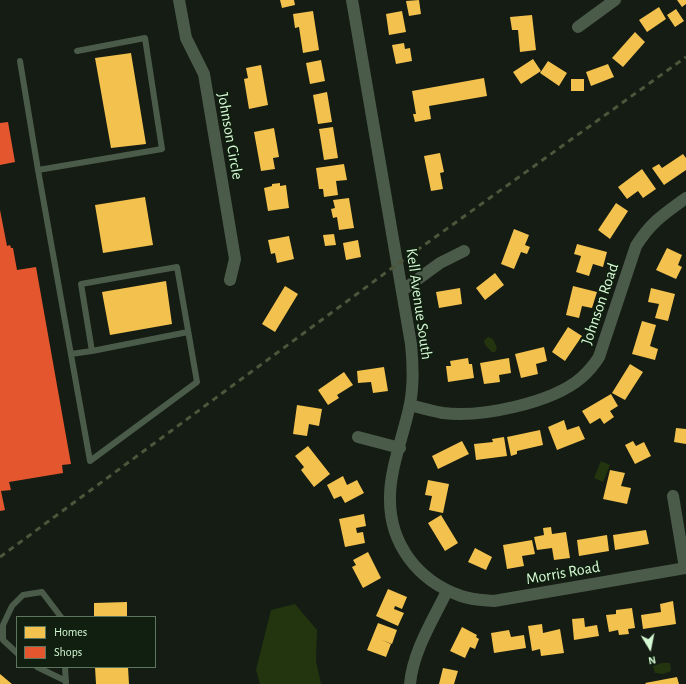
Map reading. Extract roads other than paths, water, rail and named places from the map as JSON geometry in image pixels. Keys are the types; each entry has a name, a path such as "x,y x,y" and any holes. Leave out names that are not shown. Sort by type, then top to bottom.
{"street":[{"name":"Johnson Circle","path":"179,0 186,38 204,74 235,259 230,280"},
{"name":"Kell Avenue South","path":"352,0 403,290 413,369 410,406 392,476 390,515 404,552 416,568 431,581 447,591"},
{"path":"578,27 615,0"},
{"name":"Johnson Road","path":"410,406 444,413 475,413 499,410 547,397 581,379 599,357 636,246 644,232 655,221 686,198"},
{"path":"403,290 440,263 464,251"},
{"path":"358,438 400,448"},
{"path":"673,496 686,568"},
{"name":"Morris Road","path":"447,591 463,597 494,601 686,568"},
{"path":"410,684 418,652 447,591"}],"lane":[{"path":"38,170 162,149 145,38 77,51"},
{"path":"20,61 90,461 197,382 177,267 81,284 92,351"},
{"path":"71,354 188,332"},
{"path":"16,652 3,640 3,625 12,606 23,596 42,592 60,616"},
{"path":"39,668 66,682"},
{"path":"65,668 66,682"}],"railway":[{"path":"0,557 388,271 686,57"}]}
